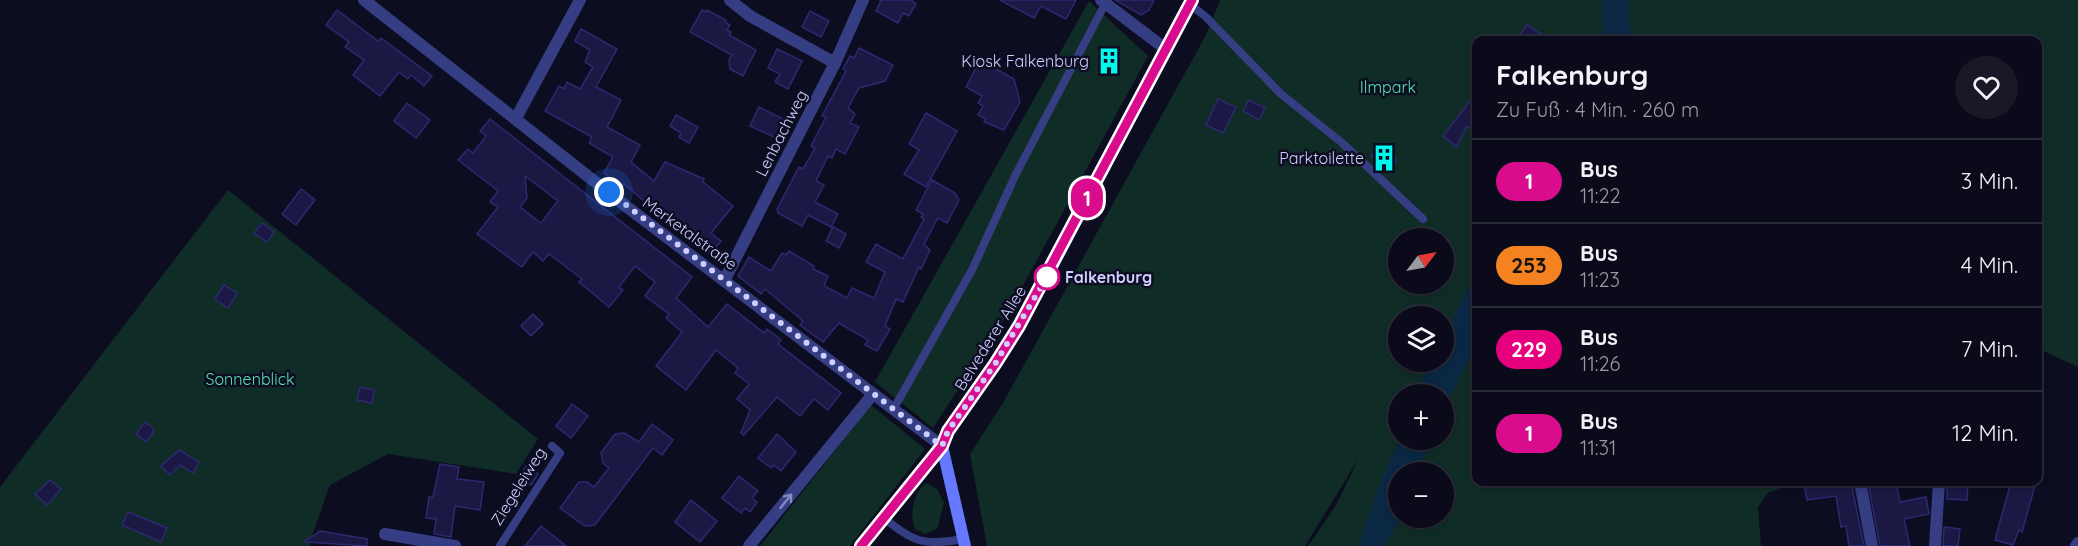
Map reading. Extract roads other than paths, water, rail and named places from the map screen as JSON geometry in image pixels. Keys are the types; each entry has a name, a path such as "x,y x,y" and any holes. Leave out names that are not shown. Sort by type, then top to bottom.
{"street":[{"name":"Merketalstraße","path":"364,0 627,207 725,279 942,446"},
{"path":"516,118 580,0"},
{"path":"730,0 750,16 836,63"},
{"name":"Lenbachweg","path":"725,279 836,63 863,0"},
{"path":"1103,2 1167,50"},
{"name":"Belvederer Allee","path":"861,546 942,446 948,431 995,364 1046,278 1191,2"},
{"path":"749,546 873,394"},
{"path":"942,446 964,543"},
{"path":"1861,486 1872,546"},
{"path":"1935,546 1939,486"},
{"path":"385,534 455,546"}],"lane":[{"path":"893,410 972,270 1016,174 1103,2"},
{"name":"Belvederer Allee","path":"1191,2 1281,94 1341,142 1423,219"},
{"name":"Ziegeleiweg","path":"500,546 560,453 552,446"},
{"path":"884,518 902,533 919,542 935,545 964,543"}],"water":[{"path":"1602,0 1628,0 1631,36 1603,36"},
{"path":"1472,282 1472,352 1454,389 1454,384 1421,384 1426,372 1454,372 1454,317"},
{"path":"1395,450 1426,450 1422,462 1389,462"},
{"path":"1388,465 1388,528 1395,528 1384,546 1359,546"}],"place":[{"name":"Kiosk Falkenburg","path":"1109,61"},
{"name":"Parktoilette","path":"1384,158"},
{"name":"Falkenburg","path":"1047,277"}],"park label":[{"name":"Ilmpark","path":"1388,87"},
{"name":"Sonnenblick","path":"250,379"}]}
